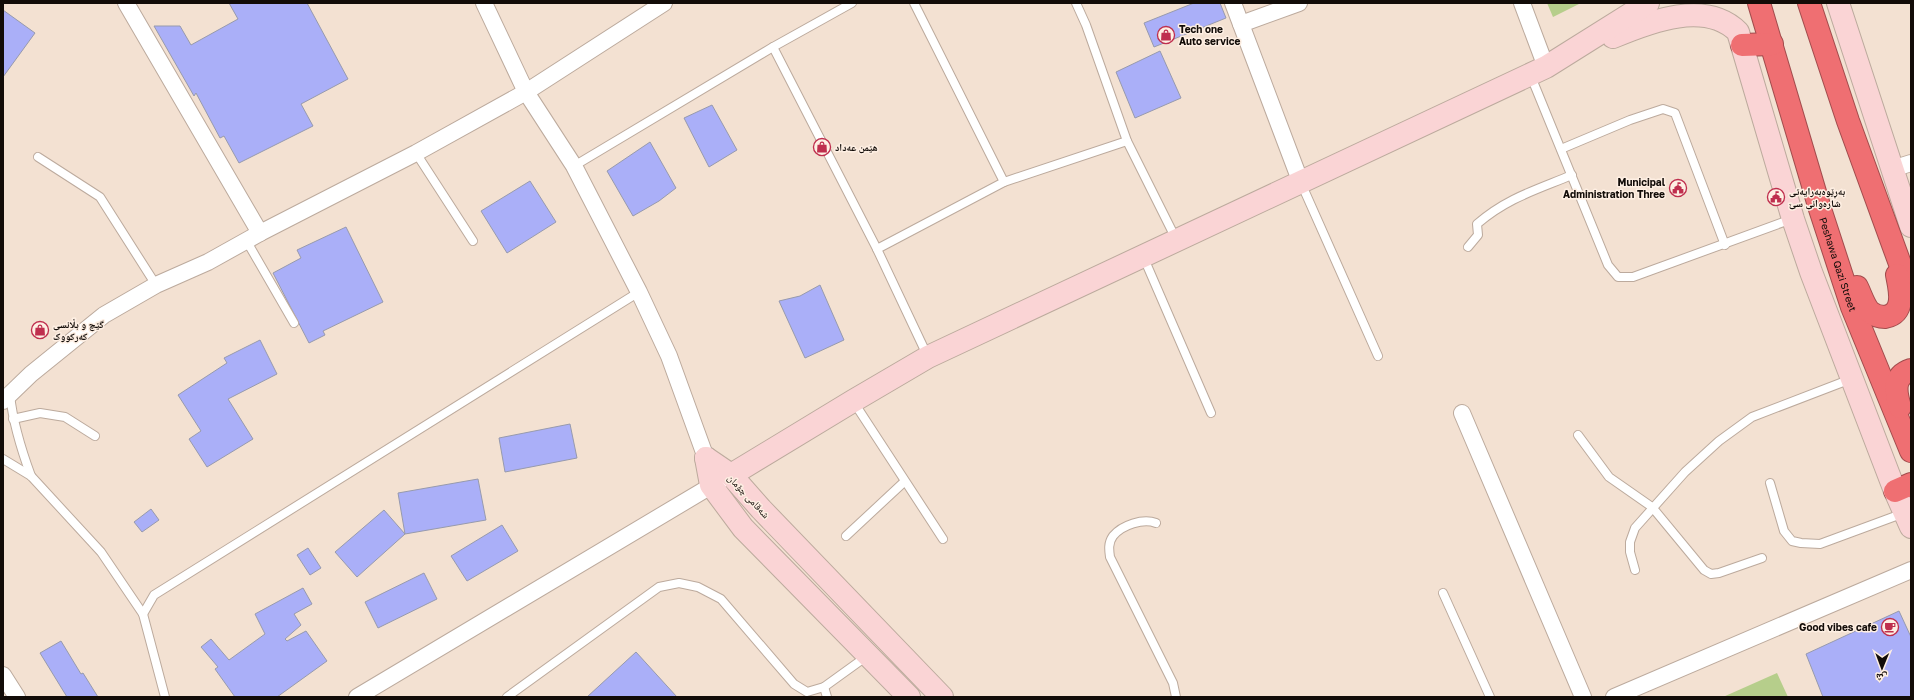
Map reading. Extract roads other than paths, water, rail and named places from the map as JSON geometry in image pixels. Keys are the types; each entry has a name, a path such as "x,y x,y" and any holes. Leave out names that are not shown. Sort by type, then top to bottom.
{"highway":[{"name":"Peshawa Qazi Street","path":"1759,3 1820,208 1852,307 1911,449"},
{"path":"1809,3 1848,121 1911,294"},
{"path":"1742,45 1772,44"},
{"path":"1820,208 1866,306 1874,315 1882,317 1896,311 1899,307 1900,297 1897,275 1883,216"},
{"path":"1911,370 1901,376 1896,386 1911,449"}],"street":[{"path":"126,3 253,236"},
{"path":"6,398 31,374 104,315 156,285 208,262 253,236 416,153 526,92 664,3"},
{"path":"1233,3 1301,183"},
{"path":"1241,24 1299,3"},
{"path":"1522,3 1545,66"},
{"path":"1545,66 1648,3"},
{"path":"1838,3 1901,166 1911,226"},
{"path":"486,4 526,92 574,166 639,292 669,356 706,458"},
{"path":"357,697 928,357 1143,255 1301,183 1545,66 1644,24 1687,12 1713,13 1726,19 1738,32 1793,219 1814,279 1853,378 1903,487 1908,519"},
{"path":"1462,413 1583,697"},
{"name":"شەقامی چۆمان","path":"706,458 731,475 761,509 942,697"},
{"name":"شەقامی چۆمان","path":"706,458 711,485 743,528 908,697"},
{"path":"743,528 761,509"},
{"path":"1614,697 1641,692 1911,570"},
{"path":"3,674 17,697"}],"lane":[{"path":"574,166 773,47 852,3"},
{"path":"914,3 1004,182"},
{"path":"1076,3 1086,25 1127,141 1177,240"},
{"path":"773,47 877,249 928,357"},
{"path":"1545,66 1561,149 1608,265 1618,277 1633,277 1725,245 1793,219"},
{"path":"1561,149 1630,120 1663,109 1675,113 1725,245"},
{"path":"877,249 1004,182 1127,141"},
{"path":"416,153 473,241"},
{"path":"38,157 100,197 156,285"},
{"path":"1468,247 1478,235 1477,224 1495,209 1513,199 1572,175"},
{"path":"1301,183 1378,356"},
{"path":"253,236 294,323"},
{"path":"1143,255 1211,413"},
{"path":"143,614 154,595 639,292"},
{"path":"1635,570 1630,552 1630,542 1635,528 1652,507 1685,472 1719,441 1752,417 1853,378"},
{"path":"6,398 20,447 31,476"},
{"path":"853,401 904,482 943,539"},
{"path":"13,419 40,414 65,417 95,436"},
{"path":"1578,435 1609,477 1652,507 1704,570 1711,574 1719,573 1762,558"},
{"path":"3,459 31,476 101,552 143,614 165,697"},
{"path":"846,536 904,482"},
{"path":"1770,483 1784,531 1792,541 1820,544 1908,519"},
{"path":"1156,524 1149,521 1125,527 1113,536 1108,546 1110,557 1173,683 1176,697"},
{"path":"507,697 660,587 679,582 698,587 721,599 794,684 807,692 824,687 868,656"},
{"path":"1443,593 1490,697"},
{"path":"824,687 827,697"}],"place":[{"name":"Tech one Auto service","path":"1166,35"},
{"name":"هێمن عەداد","path":"822,147"},
{"name":"Municipal Administration Three","path":"1678,188"},
{"name":"بەڕێوەبەرایەتی شارەوانی سێ","path":"1776,197"},
{"name":"گێچ و بڵانسی کەرکووک","path":"40,330"},
{"name":"Good vibes cafe","path":"1890,627"}]}
